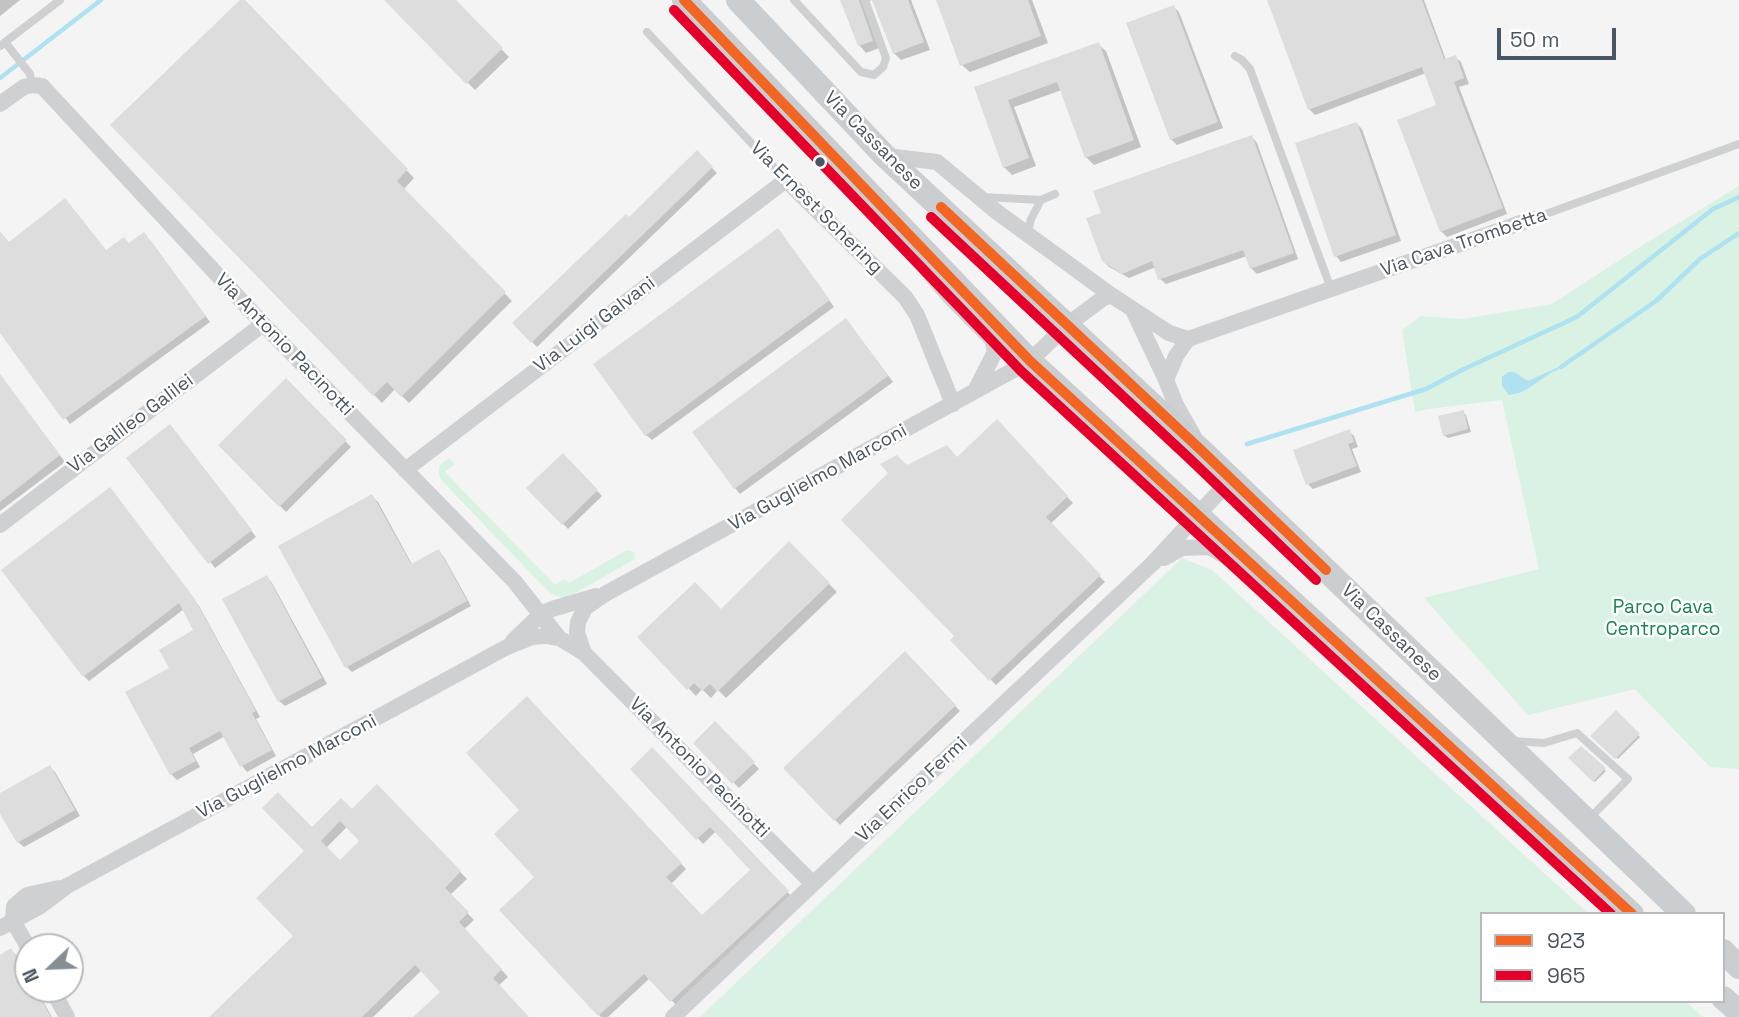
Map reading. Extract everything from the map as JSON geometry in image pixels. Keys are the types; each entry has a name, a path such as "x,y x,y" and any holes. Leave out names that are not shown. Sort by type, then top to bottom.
{"main road":[{"name":"Via Cassanese","path":"684,0 1030,361 1630,912"},
{"name":"Via Cassanese","path":"738,0 884,155 1202,450 1682,912"},
{"path":"1725,953 1739,967"},
{"path":"1725,1000 1739,1012"}],"street":[{"path":"0,104 31,79"},
{"name":"Via Antonio Pacinotti","path":"31,79 42,86 263,324 515,582 559,638"},
{"path":"884,155 937,162 1031,237 1111,295 1169,333 1188,339 1176,356 1166,380"},
{"name":"Via Ernest Schering","path":"786,180 905,297 917,314 953,404"},
{"name":"Via Luigi Galvani","path":"405,470 786,180"},
{"name":"Via Cava Trombetta","path":"1188,339 1532,219"},
{"path":"916,242 925,267 950,297 992,339 995,352 974,392"},
{"name":"Via Guglielmo Marconi","path":"584,653 578,622 585,608 605,594 1030,361 1067,325 1111,295"},
{"path":"1132,308 1176,405 1202,450"},
{"name":"Via Galileo Galilei","path":"0,525 263,324"},
{"name":"Via Enrico Fermi","path":"673,1017 1153,564 1231,479"},
{"name":"Via Enrico Fermi","path":"1153,564 1182,548 1207,547 1268,578"},
{"name":"Via Guglielmo Marconi","path":"507,648 541,614 569,603 605,594"},
{"name":"Via Guglielmo Marconi","path":"7,924 39,907 67,886 507,648 533,637 559,638"},
{"path":"559,638 584,653"},
{"name":"Via Antonio Pacinotti","path":"584,653 813,884"}],"lane":[{"path":"31,79 14,53 2,44 60,0"},
{"path":"794,0 861,72 874,75 883,67 886,58 865,0"},
{"name":"Via Ernest Schering","path":"647,32 786,180"},
{"path":"1235,56 1250,69 1331,289"},
{"name":"Via Cava Trombetta","path":"1532,219 1739,145"},
{"path":"979,197 1041,200 1055,194"},
{"path":"1031,237 1031,219 1041,200"},
{"path":"1504,740 1544,743 1577,733 1628,779 1587,821"}],"green space":[{"name":"Parco Cava Centroparco","path":"1739,186 1739,769 1710,767 1635,689 1528,715 1424,598 1539,569 1502,400 1415,412 1402,330 1420,316 1463,319 1552,304"},
{"path":"449,458 455,464 445,472 555,585 564,579 569,583 627,550 634,552 635,559 574,594 563,598 554,595 442,481 439,466"},
{"path":"1182,558 1212,570 1587,912 1480,912 1480,1003 1687,1003 1703,1017 700,1017"}],"water":[{"path":"1565,364 1519,393 1509,395 1502,386 1502,377 1508,372 1514,372 1528,381"}],"building":[{"path":"240,0 245,0 408,169 397,181 506,292 401,397 387,382 373,396 110,125"},
{"path":"384,0 456,0 503,48 466,84"},
{"path":"840,0 859,0 873,41 858,46"},
{"path":"872,0 908,0 924,42 893,54"},
{"path":"936,0 1028,0 1041,36 960,66"},
{"path":"1267,0 1422,0 1444,59 1456,55 1464,78 1454,82 1503,208 1440,232 1397,120 1436,105 1422,67 1308,110"},
{"path":"1174,5 1218,122 1170,140 1126,23"},
{"path":"1099,42 1134,140 1085,158 1057,82 1008,100 1029,158 1003,168 974,87"},
{"path":"1357,122 1396,235 1334,257 1295,143"},
{"path":"1252,135 1294,253 1250,269 1243,250 1158,280 1152,261 1122,274 1102,261 1086,218 1101,213 1093,191"},
{"path":"697,150 713,167 531,343 512,323 626,214 629,217"},
{"path":"65,198 106,250 124,237 129,243 144,232 206,316 63,420 0,333 0,231 9,242"},
{"path":"778,228 830,300 645,436 593,364"},
{"path":"846,318 888,376 734,489 692,432"},
{"path":"0,374 60,455 0,502"},
{"path":"286,378 347,440 279,507 218,445"},
{"path":"1464,410 1468,429 1443,436 1438,416"},
{"path":"997,419 1068,496 1046,517 1101,575 989,681 950,640 954,636 841,520 888,473 880,464 897,455 907,465 947,445 957,457"},
{"path":"170,424 252,530 208,564 126,458"},
{"path":"1350,429 1354,442 1348,444 1357,466 1306,485 1293,450"},
{"path":"563,453 598,490 562,525 526,488"},
{"path":"110,487 194,598 256,711 252,713 272,750 240,767 220,731 189,748 196,761 170,775 125,692 169,668 159,650 193,630 179,603 83,677 1,570"},
{"path":"372,494 411,564 439,549 467,601 345,668 278,546"},
{"path":"789,541 830,583 717,692 710,684 702,691 694,683 687,690 637,637 695,582 721,609"},
{"path":"267,575 322,678 278,702 222,599"},
{"path":"905,651 956,705 834,821 783,768"},
{"path":"527,696 682,863 666,877 702,915 750,870 710,827 696,840 630,769 652,747 789,891 670,1002 644,974 598,1016 499,910 534,877 494,834 519,810 466,753"},
{"path":"1616,710 1640,734 1615,759 1590,736"},
{"path":"715,721 755,762 732,784 693,743"},
{"path":"1581,746 1606,768 1593,782 1568,758"},
{"path":"50,765 75,810 17,843 0,814 0,793"},
{"path":"377,784 461,871 445,888 469,912 459,922 502,969 493,978 529,1017 413,1017 440,992 415,965 362,1017 209,1017 293,936 256,898 304,851 262,808 278,792 312,827 341,798 352,809","holes":["340,821 359,841 340,860 321,841"]},
{"path":"11,948 14,953 14,1003 43,1003 51,1017 0,1017 0,955"}],"waterway":[{"path":"0,78 101,0"},
{"path":"1247,444 1426,389 1578,316 1713,209 1739,197"},
{"path":"1561,367 1656,301 1700,259 1739,233"}],"transit line":[{"name":"923","path":"684,0 1030,361 1630,912"},
{"name":"965","path":"674,10 1021,371 1609,912"},
{"name":"923","path":"941,207 1326,570"},
{"name":"965","path":"931,217 1316,580"}]}
